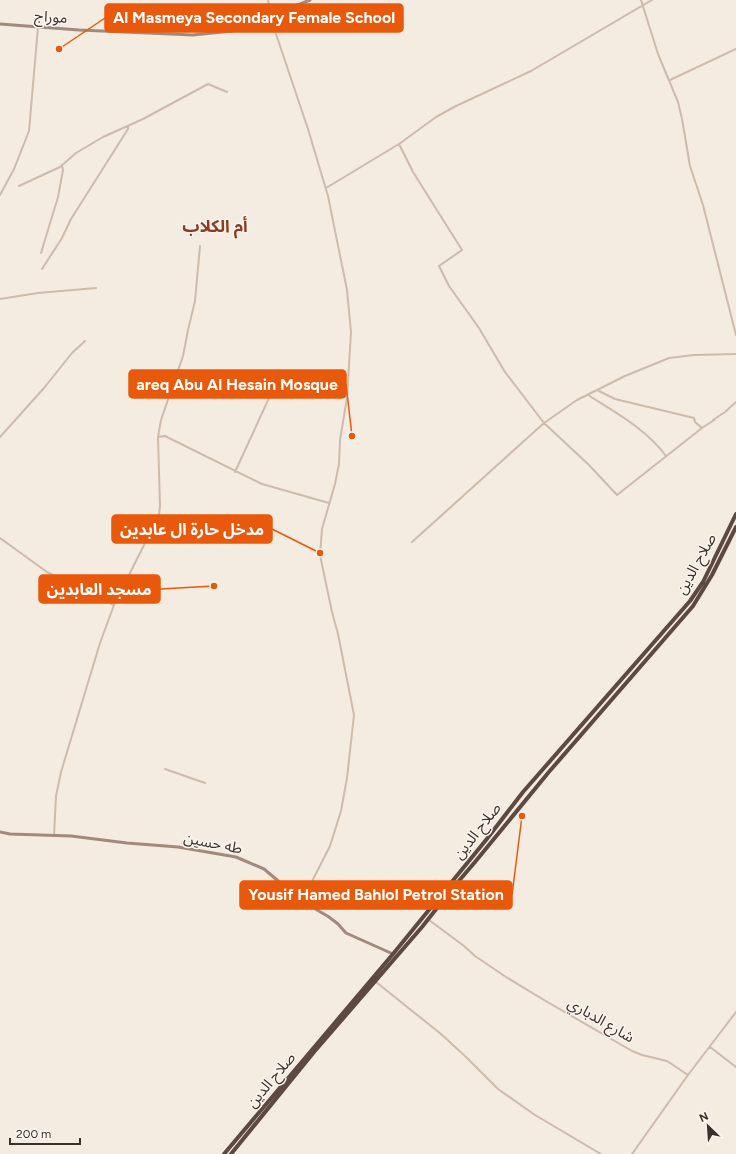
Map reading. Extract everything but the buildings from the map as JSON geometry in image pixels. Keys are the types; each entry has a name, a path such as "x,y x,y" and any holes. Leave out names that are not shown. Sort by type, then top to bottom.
{"highway":[{"name":"صلاح الدين","path":"231,1154 466,866 552,758 690,601 706,576 736,514"},
{"name":"صلاح الدين","path":"224,1154 375,981 548,773 693,606 712,575 736,528"},
{"path":"466,866 469,869"}],"street":[{"path":"268,0 271,16 326,189 347,290 350,332 347,398 340,440 339,464 322,529 320,555 354,715 347,778 341,811 330,846 302,901"},
{"name":"موراج","path":"0,24 192,35 232,31 310,0"},
{"path":"641,0 658,54 678,102 694,181 703,205 736,335"},
{"path":"326,189 400,144 436,117 531,71 652,0"},
{"path":"0,195 14,169 29,131 38,27"},
{"path":"670,80 736,50"},
{"path":"19,186 62,166 76,153 102,137 128,126 208,84 226,92"},
{"path":"42,269 62,238 71,219 124,135 128,126"},
{"path":"400,144 413,172 462,250 439,266 449,286 479,328 505,372 544,423 589,465 617,495 702,428 733,406 736,402"},
{"path":"41,253 58,197 63,170 62,166"},
{"path":"54,836 56,796 61,772 100,643 114,605 159,515 158,437 161,420 183,356 195,301 200,246"},
{"path":"0,299 38,293 96,288"},
{"path":"0,437 44,388 72,353 86,341"},
{"path":"412,542 558,412 624,376 669,358 694,355 736,354"},
{"path":"235,472 275,385"},
{"path":"596,390 615,399 694,418 695,422 702,428"},
{"path":"588,395 638,427 666,456"},
{"path":"158,437 165,436 235,472 262,484 330,503"},
{"path":"0,538 48,572 114,605"},
{"path":"165,769 205,783"},
{"name":"طه حسين","path":"0,832 178,847 236,857 264,869 302,901 329,917 346,932 393,954"},
{"name":"شارع الدباري","path":"428,919 484,962 544,1000 632,1051 667,1061 688,1075"},
{"path":"375,981 442,1034 498,1089 535,1115 601,1154"},
{"path":"632,1154 688,1075 736,1012"},
{"path":"710,1047 736,1067"}],"place":[{"name":"Al Masmeya Secondary Female School","path":"59,49"},
{"name":"areq Abu Al Hesain Mosque","path":"352,436"},
{"name":"مدخل حارة ال عابدين","path":"320,553"},
{"name":"مسجد العابدين","path":"214,586"},
{"name":"Yousif Hamed Bahlol Petrol Station","path":"522,816"}],"district":[{"name":"أم الكلاب","path":"215,226"}]}
